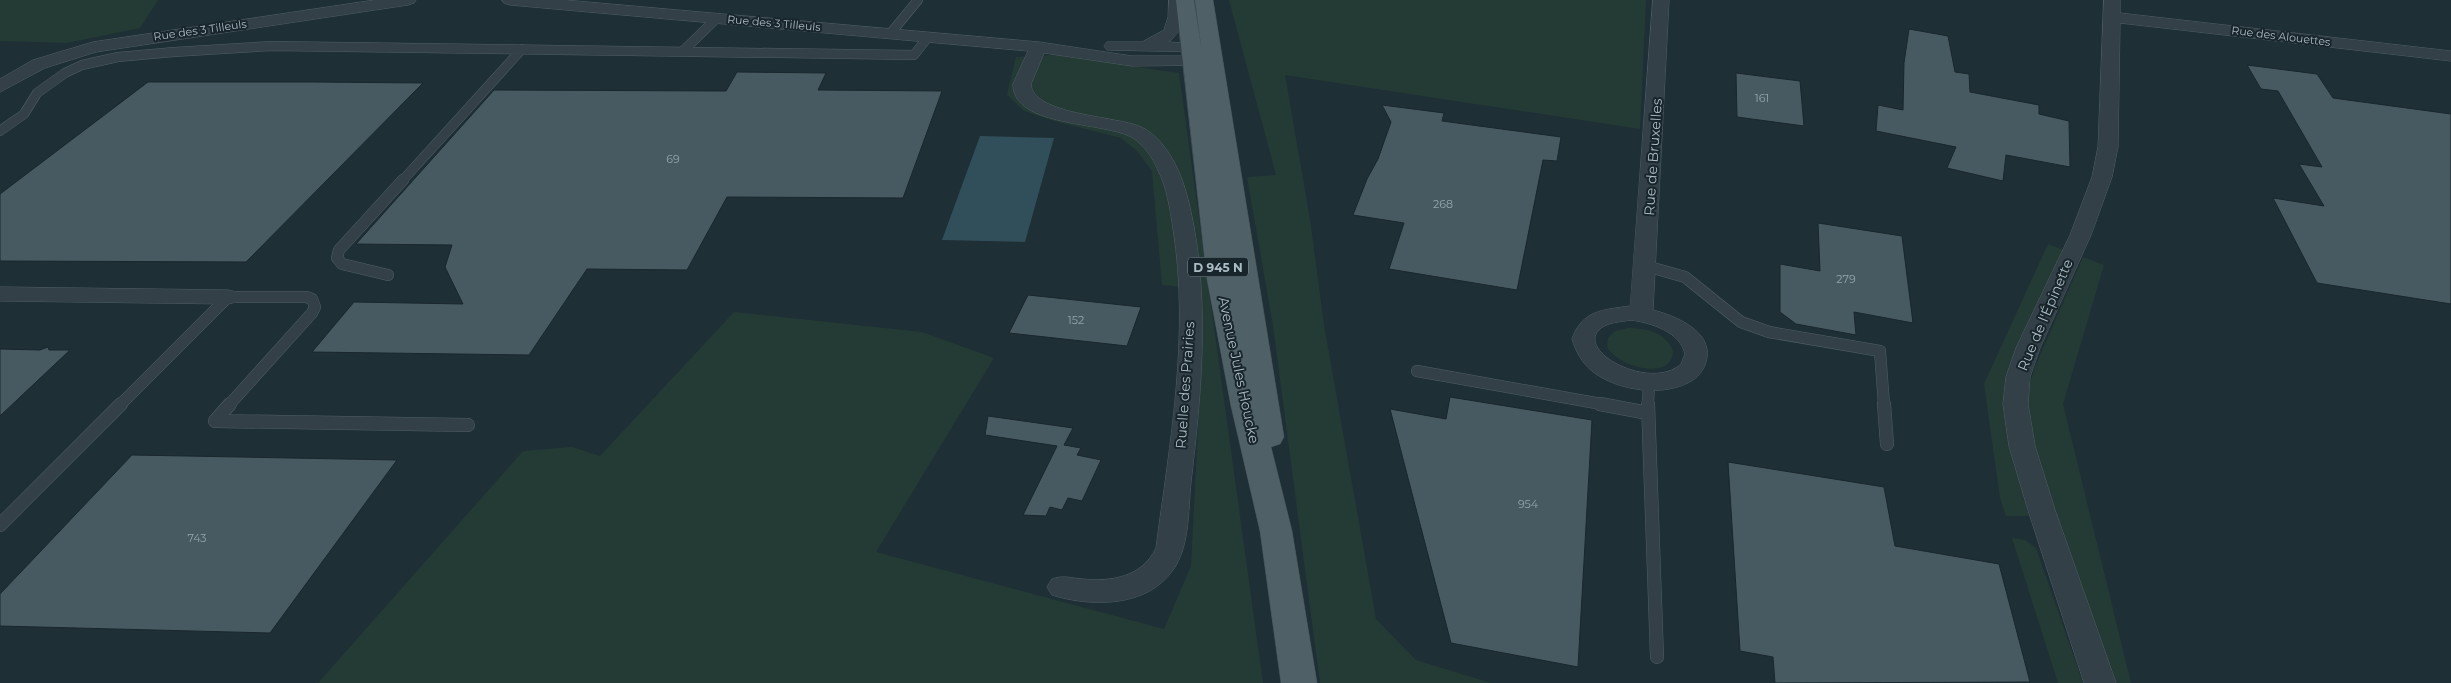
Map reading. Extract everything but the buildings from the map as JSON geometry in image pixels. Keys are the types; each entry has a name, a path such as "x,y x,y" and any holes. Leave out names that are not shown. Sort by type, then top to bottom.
{"main road":[{"name":"Avenue Jules Houcke","path":"1184,0 1202,55"},
{"name":"Avenue Jules Houcke","path":"1204,0 1202,55 1220,279 1246,406 1276,531 1299,683"}],"street":[{"name":"Rue des 3 Tilleuls","path":"0,87 39,64 93,47 408,0"},
{"name":"Rue des 3 Tilleuls","path":"510,0 1039,47 1132,61 1202,55"},
{"path":"1146,45 1167,37 1174,29 1177,20 1177,0"},
{"name":"Rue de Bruxelles","path":"1642,314 1660,0"},
{"name":"Rue des Alouettes","path":"2112,8 2451,56"},
{"name":"Rue de l'Épinette","path":"2100,683 2039,502 2018,424 2016,393 2026,354 2074,247 2104,170 2108,147 2112,8"},
{"name":"Rue des 3 Tilleuls","path":"1039,47 1146,45 1202,55"},
{"name":"Ruelle des Prairies","path":"1039,47 1022,80 1022,92 1030,102 1043,109 1064,115 1128,128 1144,137 1162,157 1174,185 1185,231 1189,271 1189,365 1171,539 1167,557 1152,575 1123,589 1092,593 1062,587"},
{"path":"0,294 228,296"},
{"path":"1620,313 1642,314 1678,328 1690,340 1696,352 1694,364 1684,374 1669,381 1649,382 1626,379 1606,370 1591,358 1583,338 1589,326 1602,317 1620,313"}],"lane":[{"path":"890,34 918,0"},
{"path":"683,51 717,18"},
{"path":"0,131 24,114 37,93 66,73 82,66 118,57 271,46 914,55 928,37"},
{"path":"388,275 342,264 337,258 339,250 522,49"},
{"path":"1646,266 1685,277 1718,306 1754,327 1768,332 1880,351 1887,444"},
{"path":"0,525 228,296 306,297 312,299 315,307 312,313 215,421 468,425"},
{"path":"1417,370 1648,413"},
{"path":"1649,382 1648,413 1657,657"}],"green space":[{"path":"0,0 158,0 140,28 67,43 0,41"},
{"path":"1229,0 1646,0 1640,129 1285,75 1310,219 1324,325 1376,619 1416,660 1491,683 1320,683 1273,326 1247,177 1276,175"},
{"path":"1056,55 1179,73 1263,683 318,683 523,451 572,447 600,456 734,312 922,332 994,358 876,552 1164,629 1191,566 1200,388 1200,289 1162,285 1152,171 1137,151 1121,138 1054,121 1024,111 1007,95 1016,57"},
{"path":"2048,244 2064,250 2008,429 2029,516 2006,516 2000,498 1984,384"},
{"path":"2083,257 2104,265 2063,404 2131,683 2113,683 2034,450 2027,393 2035,367"},
{"path":"1628,328 1648,330 1660,335 1673,351 1670,361 1664,366 1655,369 1644,368 1632,365 1613,354 1607,347 1608,338 1615,331"},
{"path":"2012,538 2025,540 2036,548 2083,683 2058,683"}],"water":[{"path":"980,136 1054,138 1025,242 942,240"}]}
